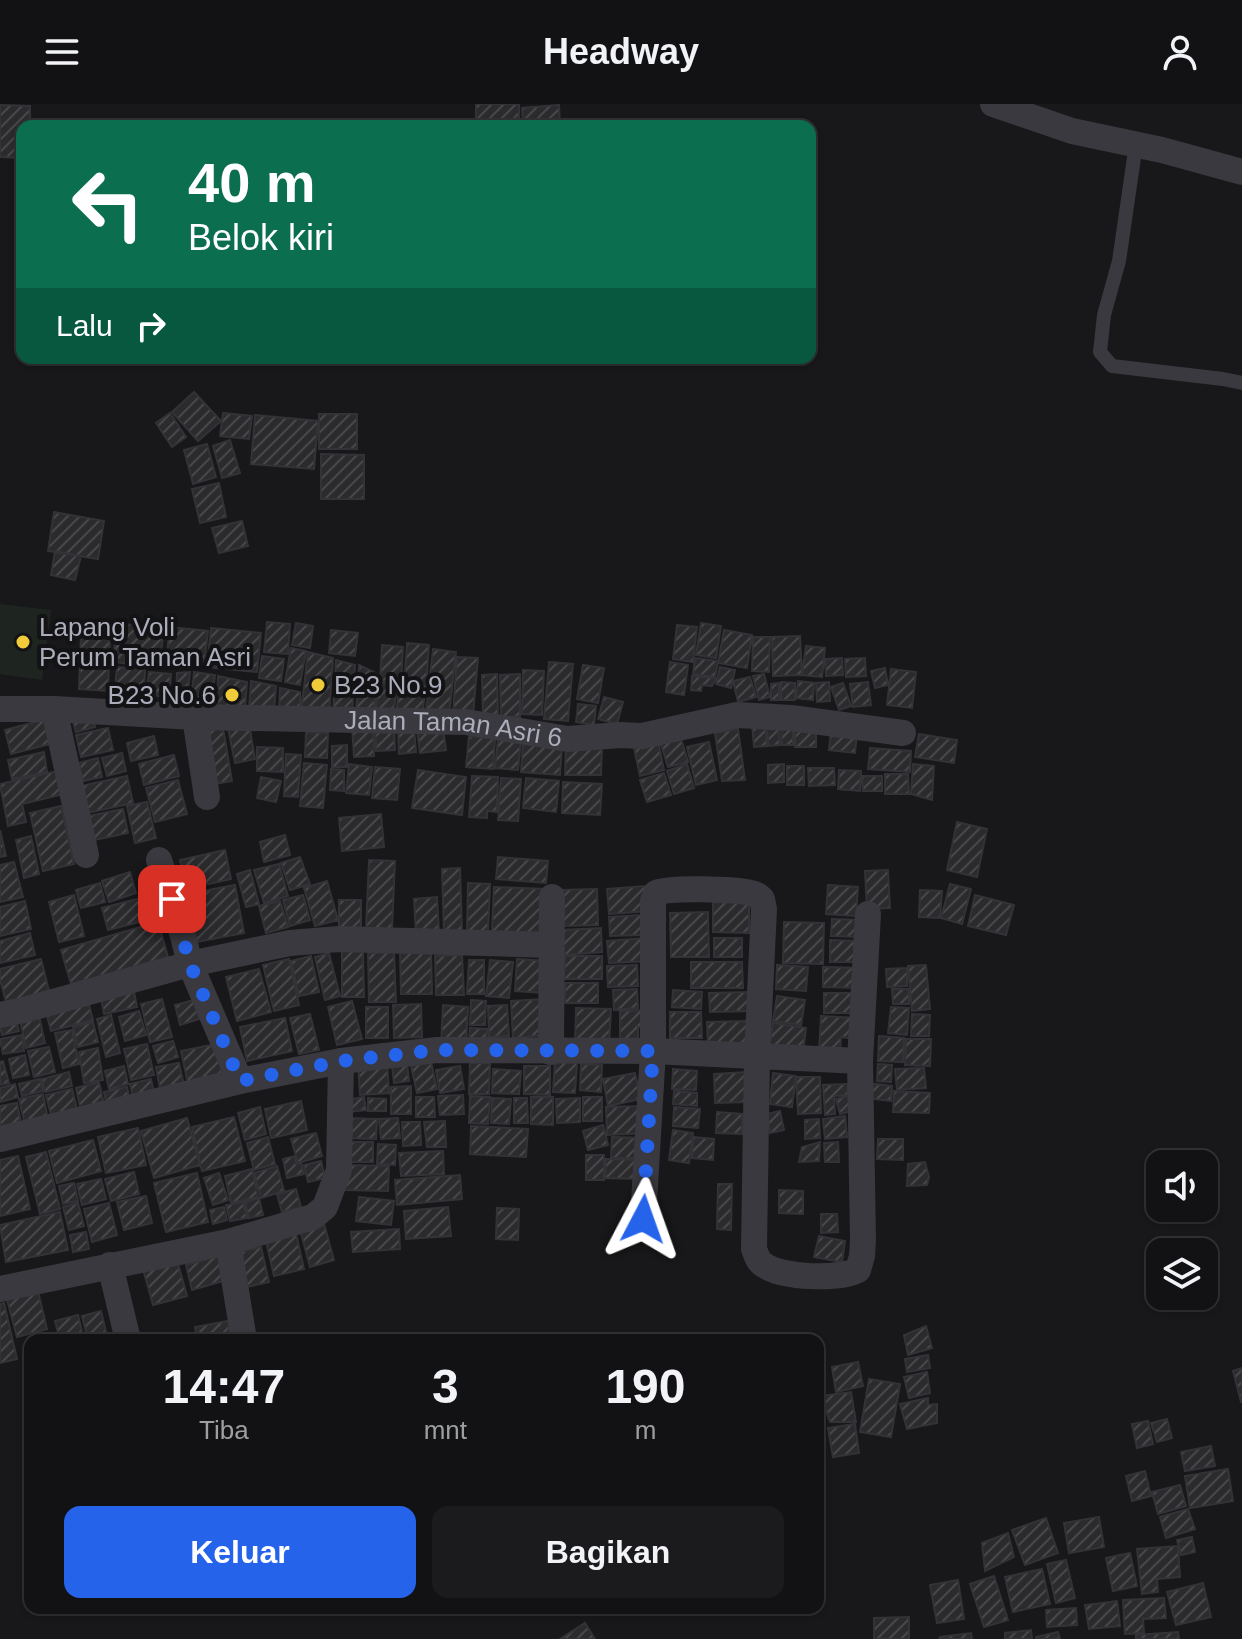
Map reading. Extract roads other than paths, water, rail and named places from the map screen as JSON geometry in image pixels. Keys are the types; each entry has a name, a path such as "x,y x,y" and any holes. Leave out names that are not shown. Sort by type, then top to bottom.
{"street":[{"path":"993,104 1072,131 1242,172"},
{"name":"Jalan Taman Asri 6","path":"0,709 195,717 466,722 568,739 642,736 737,715 791,718 903,733"},
{"path":"54,709 86,855"},
{"path":"195,717 207,797"},
{"path":"159,860 190,964 240,1081"},
{"path":"643,1219 653,1051 653,901 656,893 669,890 740,891 758,895 764,909 757,1056 754,1249 764,1266 780,1271 817,1277 849,1274 858,1270 862,1256 860,1061 868,914"},
{"path":"551,1052 552,897"},
{"path":"0,1015 190,964 290,943 339,939 551,945"},
{"path":"0,1139 240,1081 341,1061 437,1050 653,1051 860,1061"},
{"path":"0,1289 228,1242 313,1217 325,1207 339,1170 341,1061"},
{"path":"228,1242 243,1334"},
{"path":"110,1265 127,1334"}],"lane":[{"path":"1136,144 1119,261 1104,315 1100,352 1112,366 1242,383"}],"place":[{"name":"Lapang Voli Perum Taman Asri","path":"23,642"},
{"name":"B23 No.9","path":"318,685"},
{"name":"B23 No.6","path":"232,695"}]}
